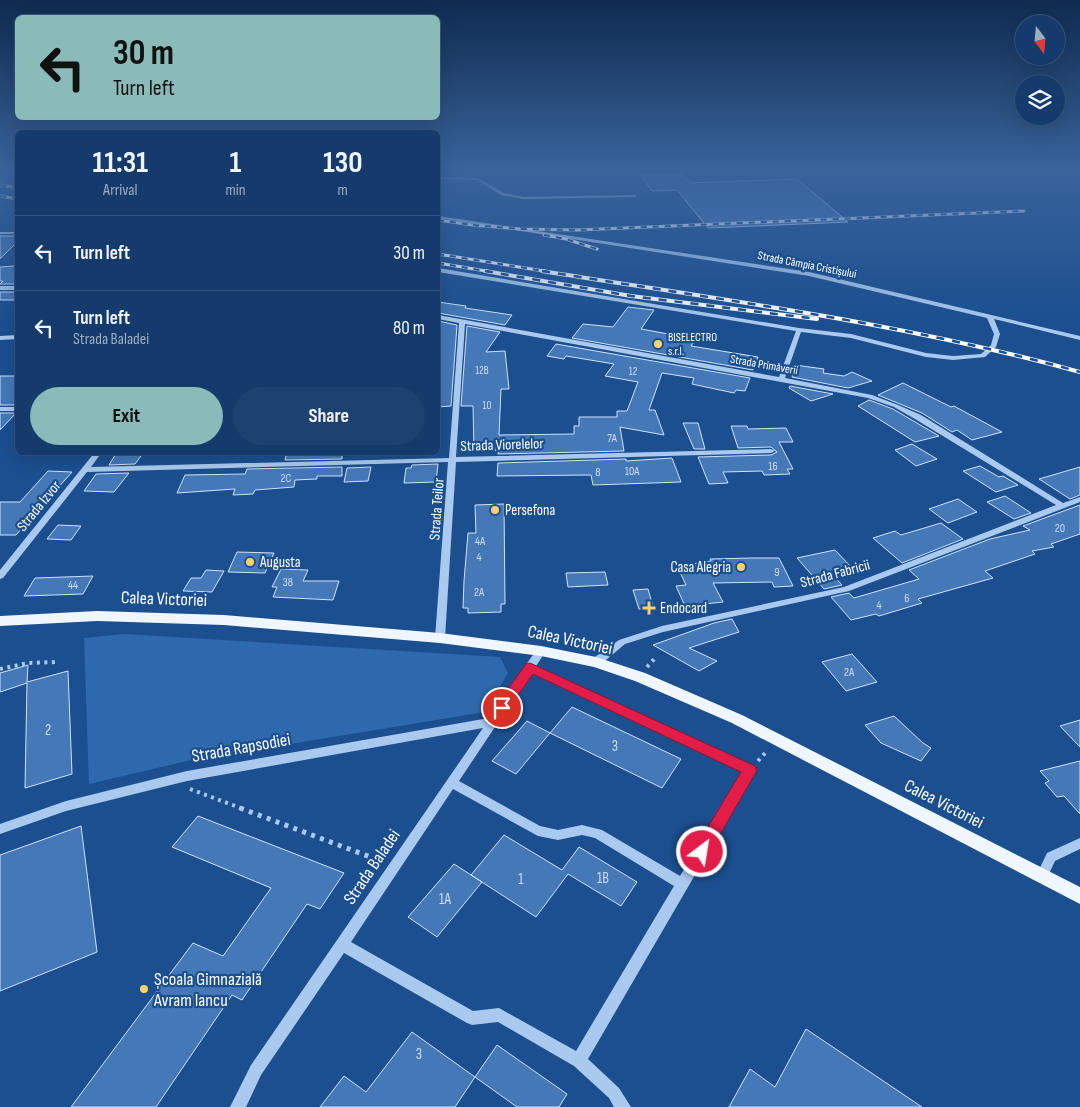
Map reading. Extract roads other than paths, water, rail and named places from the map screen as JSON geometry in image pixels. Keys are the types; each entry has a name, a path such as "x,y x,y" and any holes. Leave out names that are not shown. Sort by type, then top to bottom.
{"main road":[{"name":"Calea Victoriei","path":"0,621 97,616 224,620 440,638 541,651 596,662 640,677 737,719 1080,896"}],"street":[{"name":"Strada Câmpia Cristișului","path":"462,221 809,274 1080,338"},
{"path":"0,233 15,233"},
{"path":"440,270 799,330 851,336 926,355 953,358 983,356 994,346 997,334 990,317"},
{"path":"0,288 15,288"},
{"name":"Strada Primăverii","path":"440,317 849,391 896,406 1061,505"},
{"name":"Strada Teilor","path":"440,638 454,460 462,322"},
{"path":"780,380 799,330"},
{"path":"0,338 15,337"},
{"path":"0,409 15,409"},
{"name":"Strada Viorelelor","path":"84,470 771,451"},
{"name":"Strada Izvor","path":"0,576 96,455"},
{"name":"Strada Fabricii","path":"596,662 622,642 662,629 846,589 1080,499"},
{"name":"Strada Baladei","path":"238,1107 256,1070 450,782 541,651"},
{"path":"530,668 750,770 579,1061"},
{"name":"Strada Rapsodiei","path":"0,829 66,806 187,776 492,722"},
{"path":"450,782 538,831 558,835 582,830 598,834 682,884"},
{"path":"1042,876 1051,857 1080,843"},
{"path":"341,944 472,1018 499,1015 579,1061 614,1093 623,1107"}],"railway":[{"path":"443,221 479,226"},
{"path":"473,225 520,229 578,230 797,221"},
{"path":"544,235 566,239 597,249"},
{"path":"440,254 550,272"},
{"path":"440,263 492,272"},
{"path":"485,271 631,296 817,319"},
{"path":"542,271 880,326 1013,355 1080,372"}],"place":[{"name":"BISELECTRO s.r.l.","path":"658,344"},
{"name":"Persefona","path":"495,510"},
{"name":"Augusta","path":"250,562"},
{"name":"Casa Alegria","path":"741,567"},
{"name":"Endocard","path":"649,608"},
{"name":"Școala Gimnazială Avram Iancu","path":"144,989"}]}
